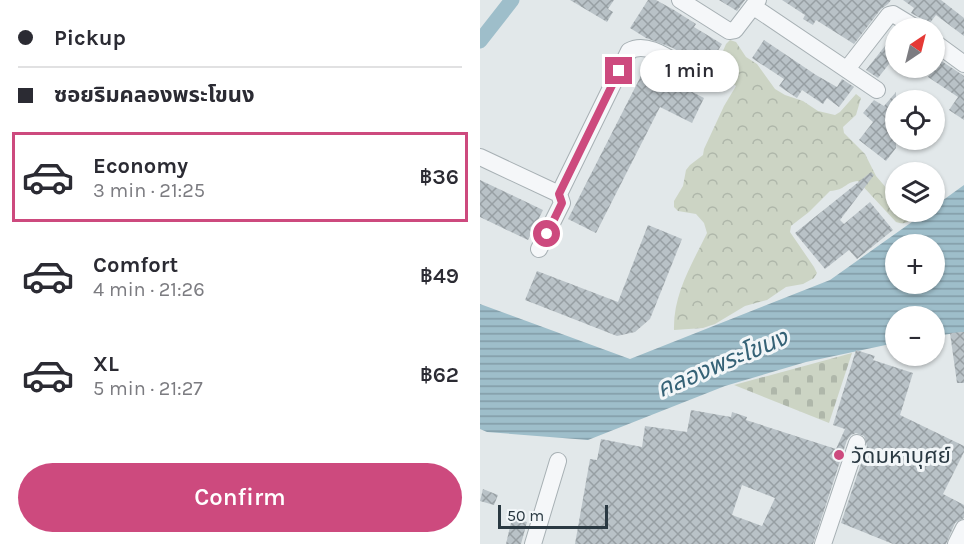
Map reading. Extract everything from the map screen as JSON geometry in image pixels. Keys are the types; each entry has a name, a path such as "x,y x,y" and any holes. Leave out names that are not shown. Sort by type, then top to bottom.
{"street":[{"path":"680,0 729,32 735,30 756,3 877,90"},
{"path":"887,18 893,14 900,18"},
{"path":"847,69 885,20"},
{"path":"539,249 562,203 559,194 629,51 636,46 647,47 689,70"},
{"path":"945,50 964,64"},
{"path":"480,157 559,194"},
{"path":"827,543 857,443"},
{"path":"533,544 558,461"},
{"path":"956,544 964,528"}],"green space":[{"path":"730,40 736,42 746,57 757,64 775,89 803,101 818,111 835,115 856,94 861,98 856,115 843,127 844,133 865,154 876,176 885,186 885,210 858,181 830,191 791,226 790,232 817,273 814,278 803,284 786,287 767,300 745,306 715,324 703,328 674,330 680,292 707,233 704,223 696,214 678,211 674,207 674,201 683,186 686,170 703,155 724,106 736,86 719,71 717,65"},
{"path":"852,353 829,423 734,385"}],"water":[{"name":"คลองพระโขนง","path":"964,185 964,332 945,335 945,306 885,306 885,345 806,362 725,386 588,440 487,432 480,429 480,304 630,359 830,280 885,241 885,294 945,294 945,234 895,234 912,222 945,222 945,199"}],"building":[{"path":"570,0 614,0 608,9 613,12 607,22"},
{"path":"648,0 656,0 674,10 696,24 694,27 722,44 707,69 673,48 646,38 630,28"},
{"path":"719,0 745,0 737,11"},
{"path":"782,0 891,0 881,9 854,44 816,20 813,25 803,19 805,15"},
{"path":"903,0 941,0 964,18 964,36 945,22 945,18 936,15 934,18 920,18 911,13 914,8"},
{"path":"764,40 837,87 842,79 854,87 839,107 827,98 823,104 802,90 797,98 779,86 784,79 752,58"},
{"path":"885,46 885,69 878,78 866,70"},
{"path":"945,63 964,76 964,120 949,110 958,97 930,78 945,78"},
{"path":"645,68 704,98 692,123 660,107 596,233 568,219"},
{"path":"874,100 884,106 885,150 894,150 886,161 859,140 873,122 863,113"},
{"path":"871,172 874,175 840,220 844,224 870,202 893,230 885,234 885,236 857,259 849,250 825,269 795,233"},
{"path":"480,180 543,210 528,240 480,217"},
{"path":"648,225 682,239 650,319 635,332 617,336 525,300 537,271 618,302"},
{"path":"964,332 964,383 957,383 950,333"},
{"name":"วัดมหาบุศย์","path":"856,350 875,356 873,360 885,364 885,366 913,373 900,415 964,446 964,452 943,494 964,505 964,518 955,523 946,544 893,544 841,523 867,446 864,436 856,433 847,440 813,544 575,544 590,459 597,460 601,439 642,447 645,426 687,432 691,410 731,417 732,412 747,417 746,420 836,449 845,429 833,425","holes":["742,485 775,498 762,526 732,515"]},
{"path":"483,489 498,495 494,505 480,501"},
{"path":"512,518 527,522 521,544 506,544"}],"waterway":[{"path":"480,41 512,0"}],"place":[{"name":"วัดมหาบุศย์","path":"839,455"}],"route":[{"path":"547,234 562,203 559,194 619,71"}]}
